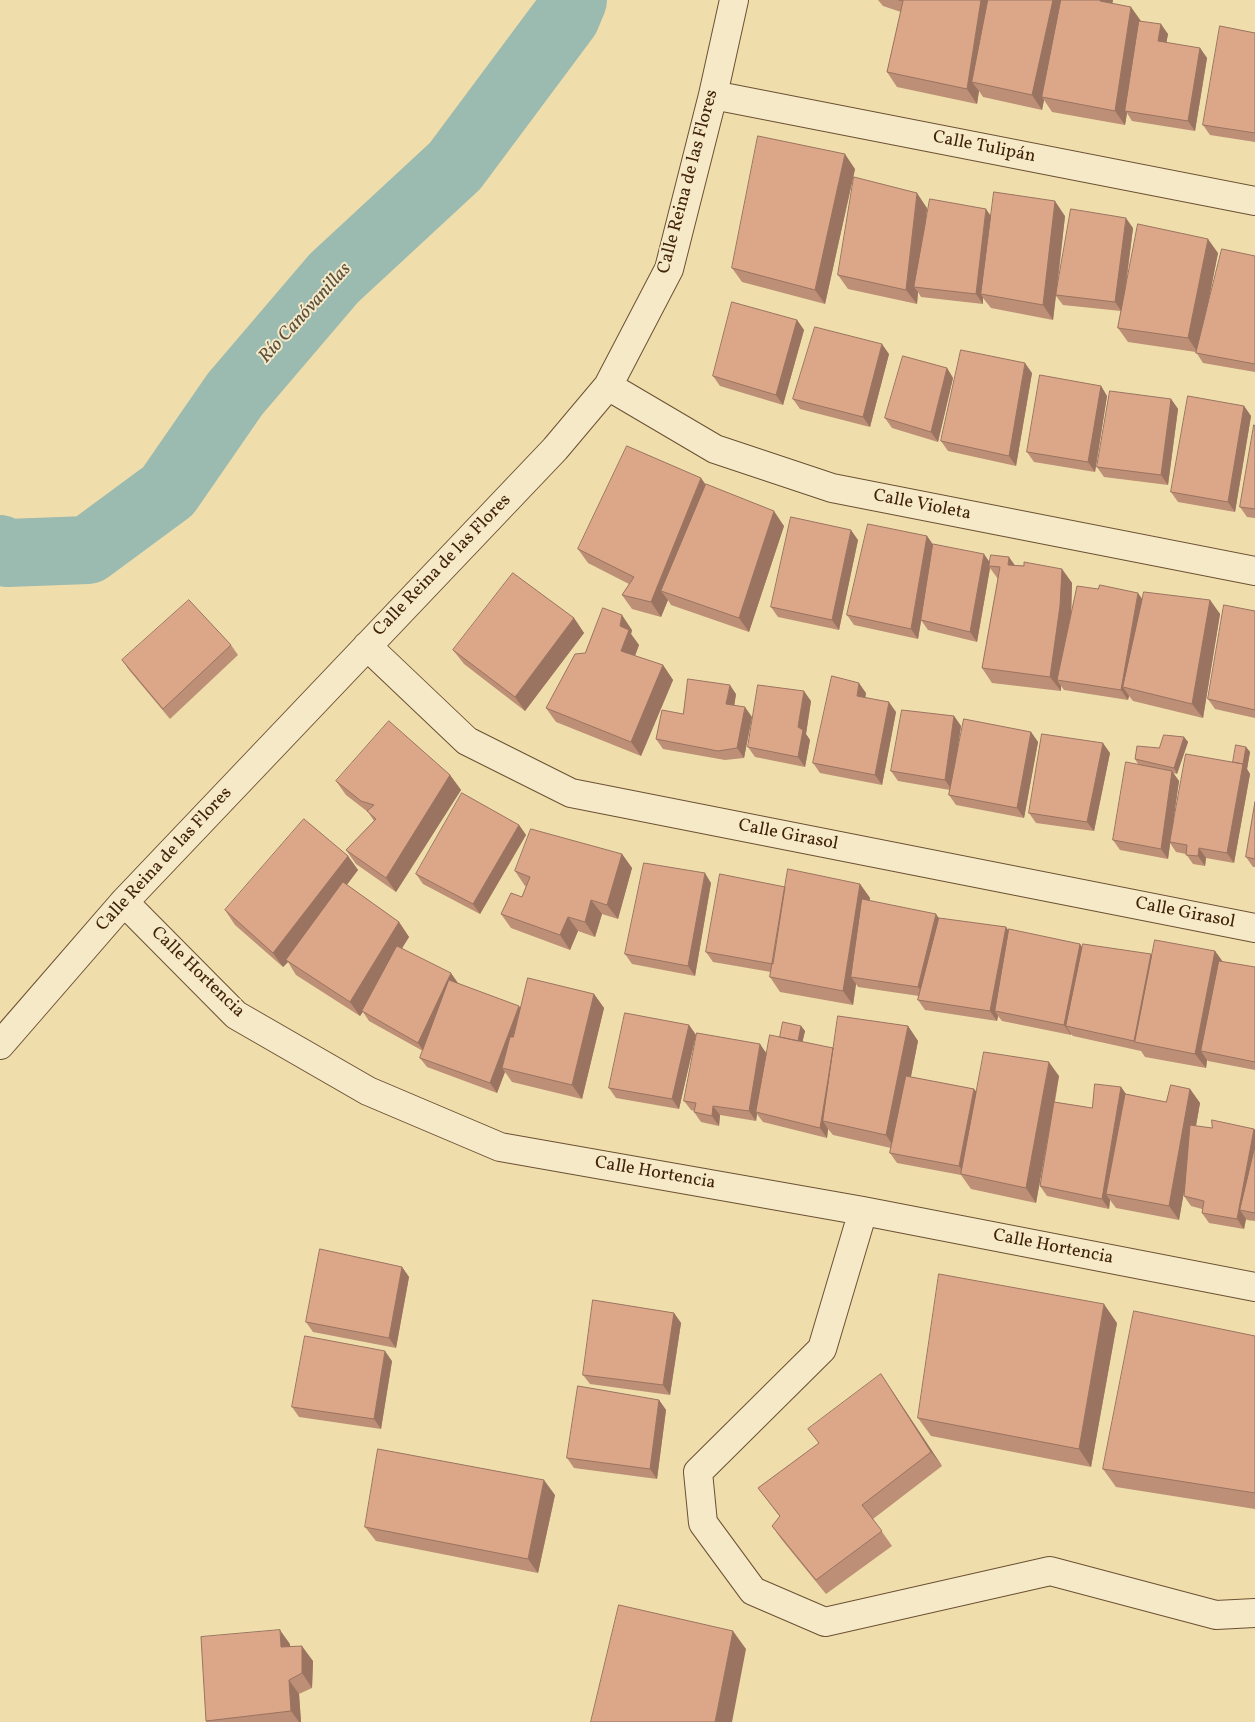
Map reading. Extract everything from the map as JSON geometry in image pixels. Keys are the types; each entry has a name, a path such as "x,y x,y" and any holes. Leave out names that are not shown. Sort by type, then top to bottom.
{"street":[{"name":"Calle Reina de las Flores","path":"0,1045 124,902 554,449 608,386 669,269 713,95 734,0"},
{"name":"Calle Tulipán","path":"713,95 1255,201"},
{"name":"Calle Violeta","path":"608,386 715,449 832,488 1255,571"},
{"name":"Calle Girasol","path":"367,646 467,741 571,793 1255,928"},
{"name":"Calle Hortencia","path":"124,902 236,1015 368,1091 500,1147 863,1211 1255,1287"},
{"path":"863,1211 822,1349 698,1472 703,1523 753,1591 825,1622 1050,1571 1216,1615 1255,1613"}],"building":[{"path":"899,0 981,0 967,89 887,72 903,1"},
{"path":"988,0 1053,0 1032,95 972,82"},
{"path":"1061,0 1100,0 1131,7 1115,111 1042,97"},
{"path":"1139,21 1161,24 1158,41 1200,48 1188,121 1125,111"},
{"path":"1220,26 1255,33 1255,133 1203,125"},
{"path":"758,136 845,154 815,290 732,268"},
{"path":"854,177 917,193 906,290 838,275"},
{"path":"994,192 1055,201 1043,305 981,294"},
{"path":"930,199 986,209 976,294 914,287"},
{"path":"1071,209 1126,218 1115,302 1056,295"},
{"path":"1138,224 1208,239 1188,338 1118,328"},
{"path":"1222,249 1255,256 1255,364 1196,353"},
{"path":"732,302 797,320 776,395 713,376"},
{"path":"815,327 882,344 863,417 793,399"},
{"path":"961,350 1025,363 1009,456 941,441"},
{"path":"903,356 947,368 931,432 885,418"},
{"path":"1040,375 1101,386 1088,462 1027,452"},
{"path":"1110,391 1171,399 1161,475 1097,467"},
{"path":"1188,396 1244,406 1228,502 1171,492"},
{"path":"1255,426 1255,509 1240,507"},
{"path":"627,446 701,478 651,602 622,595 634,577 578,549"},
{"path":"706,484 774,511 739,618 661,591"},
{"path":"791,517 851,530 832,620 771,607"},
{"path":"868,524 927,536 911,629 847,615"},
{"path":"933,544 984,554 970,632 921,620"},
{"path":"991,555 1009,557 1008,565 1024,566 1024,562 1062,569 1060,606 1050,677 982,668 1000,567 989,566"},
{"path":"513,573 574,618 515,697 453,650"},
{"path":"1100,585 1138,593 1121,690 1057,680 1077,586 1098,589"},
{"path":"1144,592 1210,600 1192,704 1123,687"},
{"path":"189,600 231,645 163,709 122,660"},
{"path":"1224,605 1255,611 1255,710 1208,699"},
{"path":"603,608 622,615 620,626 629,630 621,651 663,665 631,742 546,708 575,654 585,653"},
{"path":"832,676 859,683 857,696 889,702 875,775 813,763"},
{"path":"688,679 730,685 726,704 745,707 737,748 718,751 656,739 662,710 683,714"},
{"path":"758,685 804,691 798,727 803,730 798,757 748,747"},
{"path":"902,710 954,716 945,780 891,771"},
{"path":"964,719 1031,732 1017,808 949,795"},
{"path":"389,721 450,775 386,878 346,850 376,819 367,811 374,805 361,801 336,781"},
{"path":"1042,734 1103,743 1087,822 1029,813"},
{"path":"1164,735 1184,737 1174,768 1135,759 1137,746 1159,748"},
{"path":"1236,745 1246,747 1243,764 1233,762"},
{"path":"1186,754 1243,764 1227,853 1199,848 1198,856 1186,855 1187,845 1170,842"},
{"path":"1126,762 1172,771 1161,849 1113,840"},
{"path":"462,793 519,825 473,904 416,874"},
{"path":"1255,802 1255,859 1246,857"},
{"path":"304,819 348,856 273,953 225,910"},
{"path":"531,829 622,854 607,905 591,900 585,922 568,917 560,935 501,914 511,893 522,897 530,877 515,871"},
{"path":"644,863 705,873 688,966 625,954"},
{"path":"788,869 860,884 843,991 770,977"},
{"path":"720,874 785,887 773,964 706,952"},
{"path":"343,882 399,922 350,1002 286,960"},
{"path":"862,899 936,914 918,987 851,977"},
{"path":"939,918 1006,927 990,1011 918,1000"},
{"path":"1009,929 1080,944 1064,1025 995,1011"},
{"path":"1155,940 1215,951 1195,1054 1135,1042"},
{"path":"1083,944 1151,954 1134,1041 1066,1026"},
{"path":"397,946 451,973 418,1043 362,1011"},
{"path":"1219,961 1255,967 1255,1062 1201,1051"},
{"path":"528,978 594,994 572,1085 502,1068 510,1037 513,1037"},
{"path":"449,980 519,1006 490,1083 420,1058"},
{"path":"625,1013 689,1025 672,1099 609,1088"},
{"path":"838,1016 908,1026 886,1135 823,1121"},
{"path":"783,1022 801,1026 798,1041 780,1037"},
{"path":"697,1033 760,1044 749,1111 713,1106 712,1116 694,1112 696,1103 684,1101"},
{"path":"770,1035 833,1048 820,1128 756,1112"},
{"path":"984,1052 1049,1062 1026,1188 961,1174"},
{"path":"906,1076 974,1089 959,1166 890,1153"},
{"path":"1095,1084 1121,1087 1102,1199 1040,1186 1054,1102 1092,1108"},
{"path":"1171,1085 1190,1089 1169,1206 1106,1194 1125,1094 1166,1102"},
{"path":"1212,1120 1254,1129 1237,1219 1202,1213 1204,1201 1184,1196 1190,1125 1212,1128"},
{"path":"1255,1146 1255,1213 1240,1210"},
{"path":"320,1249 402,1267 389,1338 306,1322"},
{"path":"939,1274 1104,1304 1079,1449 918,1418"},
{"path":"593,1300 674,1313 663,1385 583,1375"},
{"path":"1134,1311 1255,1336 1255,1493 1103,1469"},
{"path":"305,1336 385,1351 374,1419 292,1407"},
{"path":"881,1374 931,1452 862,1505 882,1531 816,1580 772,1526 780,1516 758,1488 819,1443 808,1429"},
{"path":"578,1386 659,1400 650,1469 567,1458"},
{"path":"378,1449 544,1480 528,1559 365,1527"},
{"path":"619,1605 733,1631 715,1722 591,1722"},
{"path":"280,1630 281,1647 302,1646 302,1673 289,1680 291,1711 206,1721 201,1637"}],"waterway":[{"name":"Río Canóvanillas","path":"0,549 7,553 88,550 168,491 235,394 334,278 455,166 566,17 573,0"}]}
